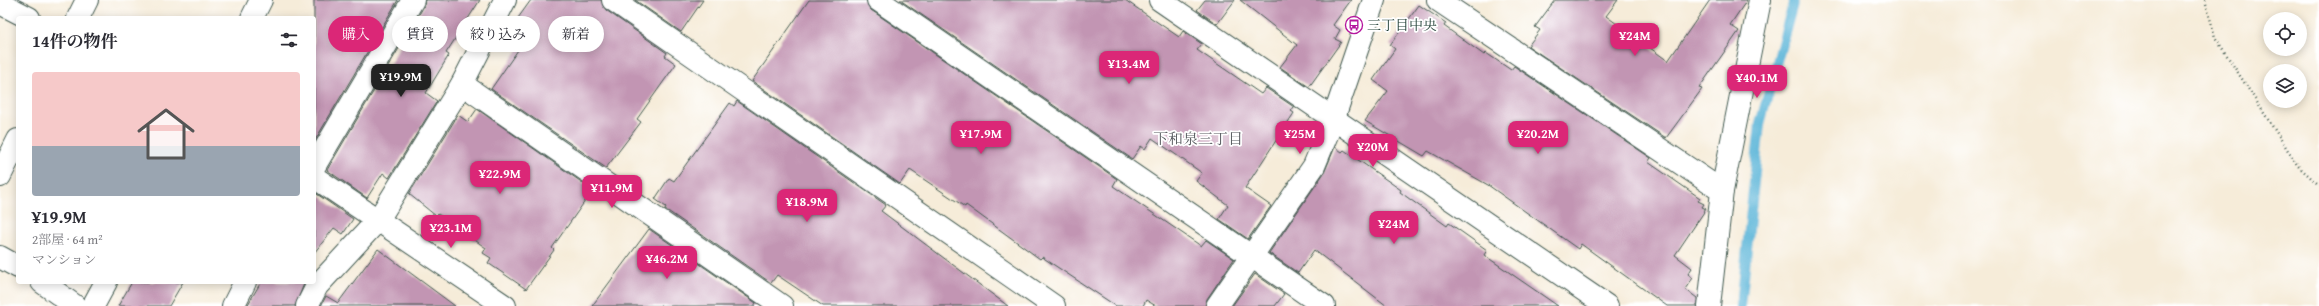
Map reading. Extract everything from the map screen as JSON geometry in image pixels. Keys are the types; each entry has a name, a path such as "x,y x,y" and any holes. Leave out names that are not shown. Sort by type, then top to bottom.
{"street":[{"path":"79,16 87,0"},
{"path":"253,16 261,0"},
{"path":"316,164 413,0"},
{"path":"306,306 317,286 378,220 462,84 505,0"},
{"path":"613,0 1054,306"},
{"path":"878,0 1324,306"},
{"path":"1160,0 1333,120 1607,306"},
{"path":"1217,306 1314,166 1333,120 1374,0"},
{"path":"1438,0 1722,191"},
{"path":"1709,306 1722,191 1760,0"},
{"path":"0,3 25,16"},
{"path":"462,84 782,306"},
{"path":"0,176 16,144"},
{"path":"316,178 505,306"},
{"path":"0,257 16,266"},
{"path":"45,284 75,306"},
{"path":"93,306 105,284"},
{"path":"233,306 245,284"}],"path":[{"path":"2205,0 2214,36 2298,166 2319,185"}],"building":[{"path":"314,0 398,0 384,24 384,16 328,16 328,52 367,52 316,139 316,16 314,16"},
{"path":"425,0 480,0 470,16 456,16 456,37 448,50 448,16 418,16 424,6"},
{"path":"531,0 601,0 606,10 667,53 665,56 676,64 637,119 641,122 606,168 491,89 517,52 540,52 540,16 519,16"},
{"path":"635,0 703,0 681,32"},
{"path":"809,0 866,0 871,10 1117,179 1113,186 1201,246 1206,240 1234,259 1207,299 1205,306 1156,306 1146,300 1143,306 1116,306 1042,257 1040,259 966,205 965,207 910,170 900,184 752,81"},
{"path":"900,0 1125,0 1179,37 1183,31 1202,44 1197,50 1261,94 1266,88 1294,107 1291,111 1294,113 1245,188 1271,206 1248,239 1219,219 1228,205 1196,181 1202,173 1152,138 1145,149 1141,146 1132,159"},
{"path":"1205,0 1235,0 1217,24 1197,10"},
{"path":"1240,0 1351,0 1333,25 1340,30 1335,39 1341,42 1309,87 1280,67 1297,45"},
{"path":"1555,0 1618,0 1606,16 1668,61 1710,0 1747,0 1730,25 1739,31 1699,88 1702,89 1666,138 1528,46 1540,30 1535,27"},
{"path":"1419,5 1446,23 1444,26 1484,55 1486,53 1511,70 1514,66 1651,158 1648,162 1700,198 1698,201 1704,204 1702,207 1706,209 1675,255 1692,268 1688,274 1693,278 1685,289 1697,298 1697,306 1667,306 1581,244 1578,249 1488,185 1428,151 1424,156 1365,121 1388,91 1373,80 1395,49 1390,45"},
{"path":"397,52 447,52 449,55 426,93 437,101 389,178 383,173 367,198 327,170"},
{"path":"737,101 886,205 881,211 1008,306 823,306 777,275 771,283 665,209 666,207 655,199 669,178 674,181 730,103 734,106"},
{"path":"477,109 590,188 587,192 590,194 552,248 554,250 526,289 488,263 491,258 483,253 486,248 438,214 436,216 409,194 458,115 468,122"},
{"path":"1335,147 1342,152 1344,150 1401,190 1400,192 1447,226 1449,223 1487,250 1484,255 1558,306 1387,306 1314,250 1298,273 1269,253 1324,173"},
{"path":"316,193 353,219 343,234 334,228 316,250"},
{"path":"649,229 756,303 754,306 592,306"},
{"path":"378,249 455,306 321,306 326,296 338,303"},
{"path":"1255,274 1284,294 1275,306 1232,306"},
{"path":"131,284 182,284 169,306 118,306"},
{"path":"260,284 304,284 295,306 247,306"}],"waterway":[{"path":"1741,306 1760,124 1794,0"}],"place":[{"name":"三丁目中央","path":"1354,25"}],"district":[{"name":"下和泉三丁目","path":"1198,138"}]}
